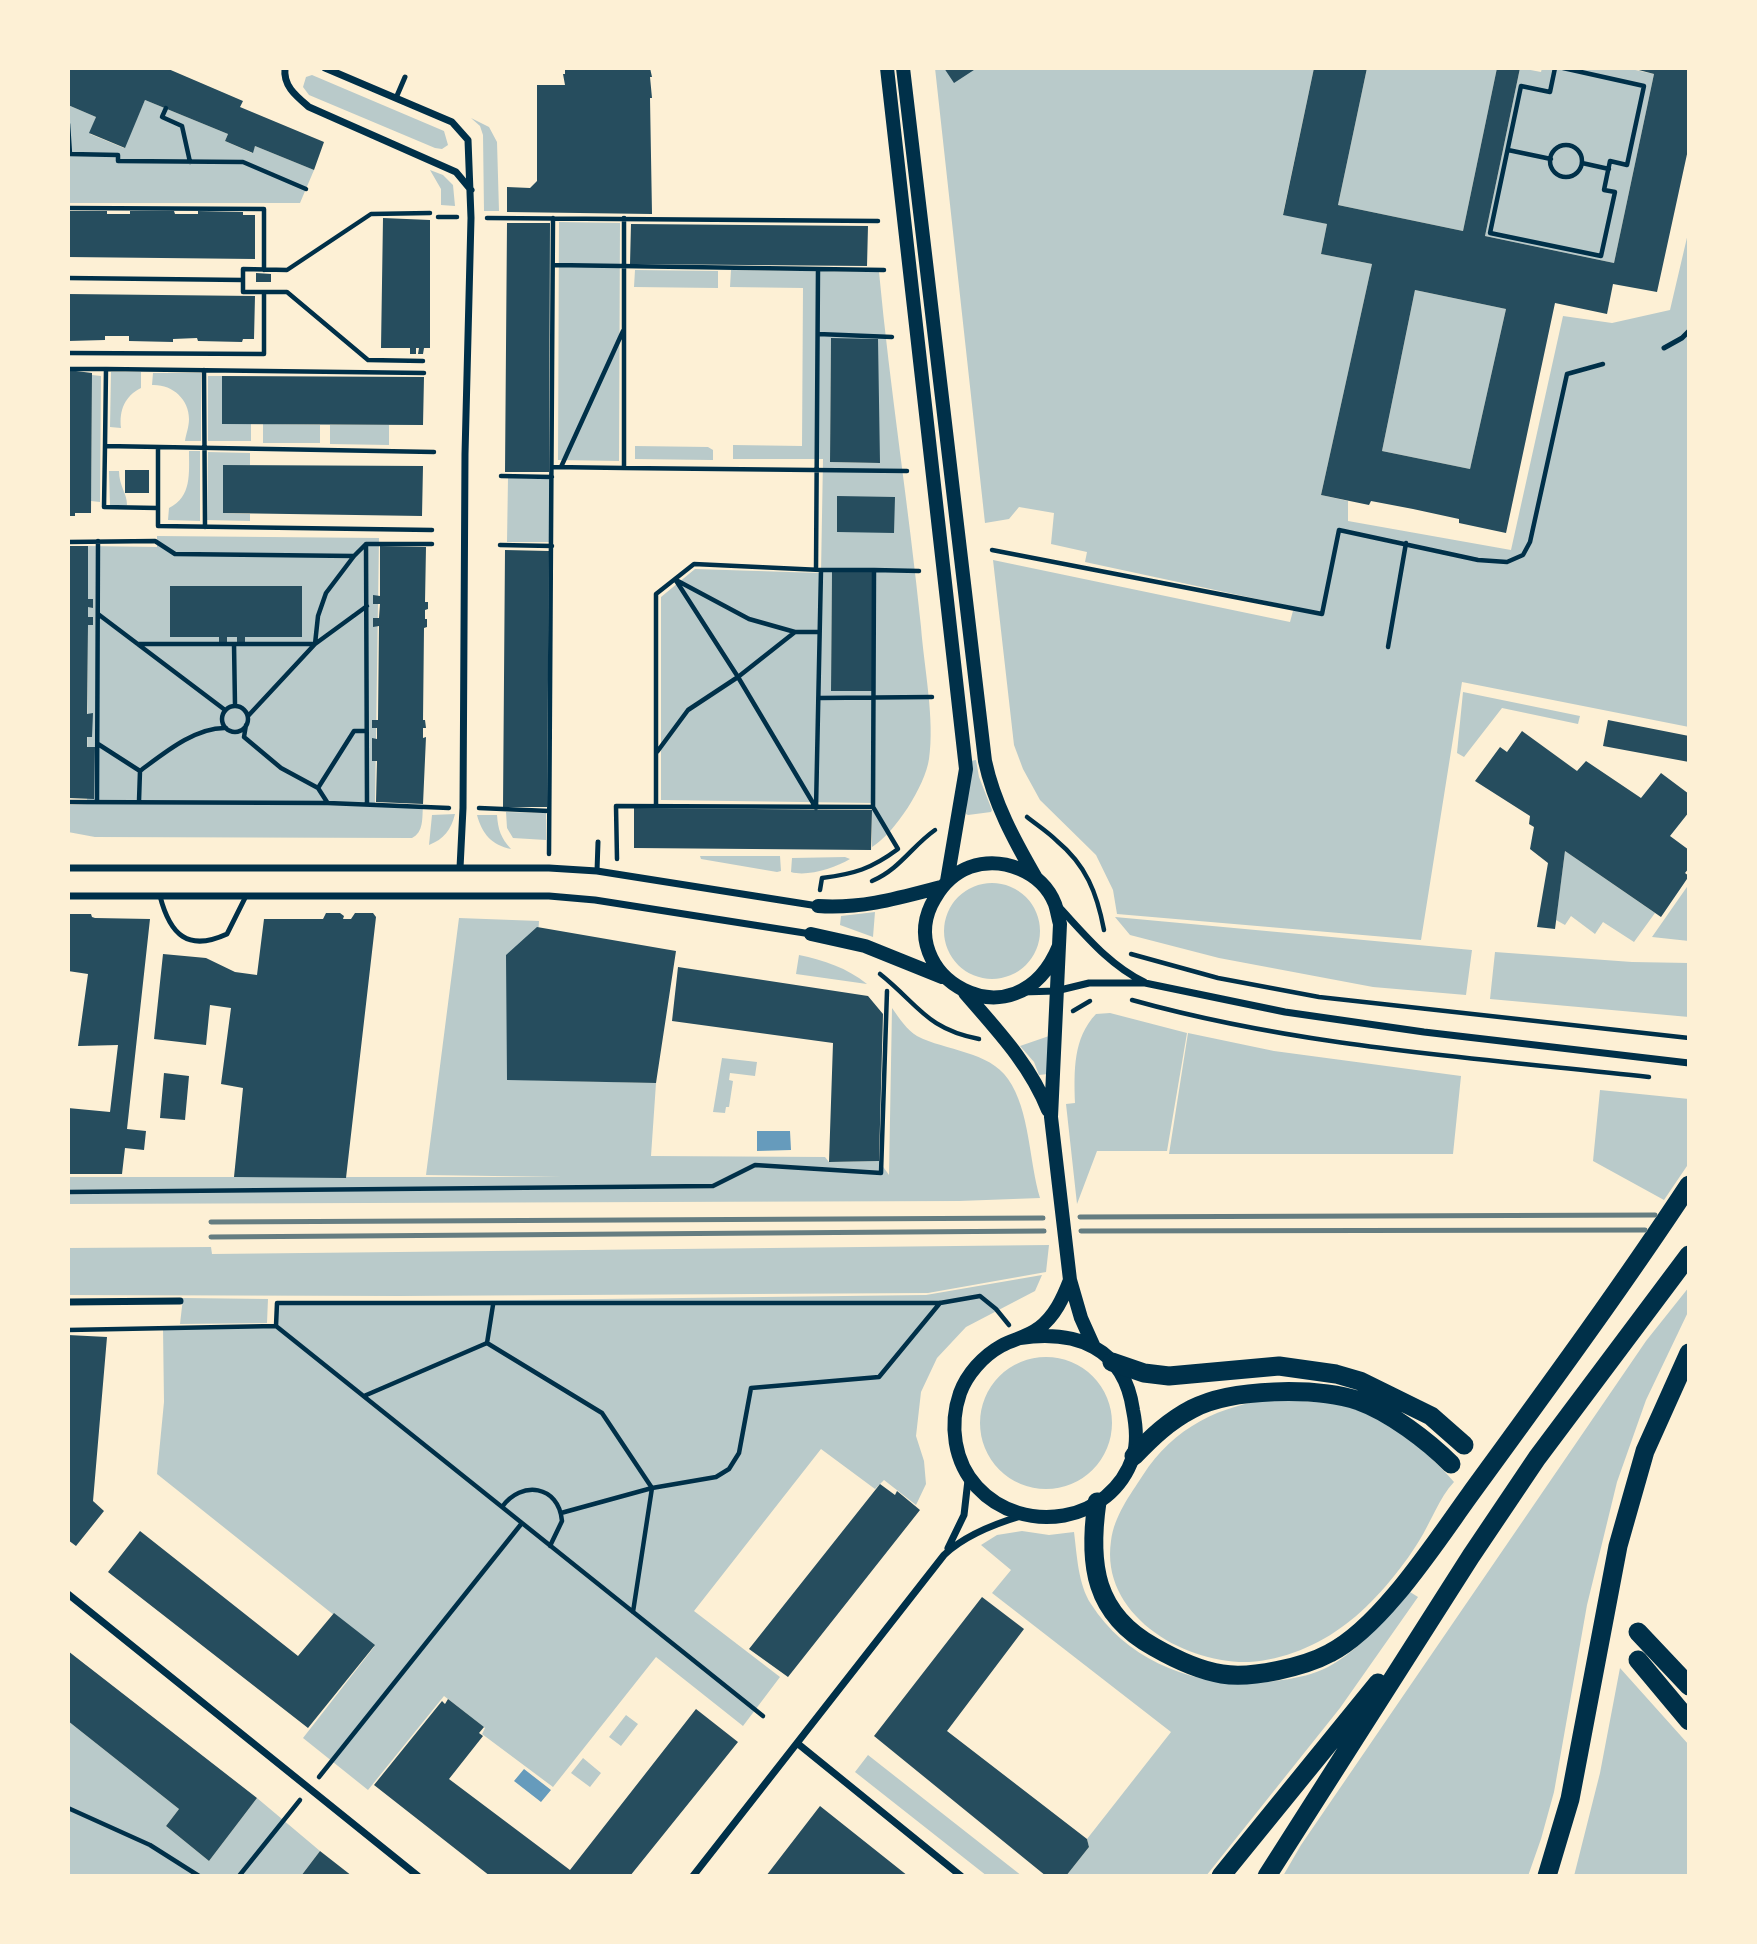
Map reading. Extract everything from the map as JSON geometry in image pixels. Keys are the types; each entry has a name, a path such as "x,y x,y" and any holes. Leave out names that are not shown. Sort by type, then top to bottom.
{"highway":[{"path":"1097,1502 1092,1545 1094,1569 1116,1620 1142,1640 1182,1662 1224,1674 1273,1672 1331,1653 1362,1631 1394,1596 1519,1428 1689,1185"},
{"path":"1267,1876 1471,1556 1537,1458 1689,1255"},
{"path":"1547,1876 1570,1799 1618,1546 1645,1451 1689,1353"},
{"path":"1112,1362 1144,1373 1169,1376 1279,1366 1336,1374 1360,1381 1431,1416 1464,1446"},
{"path":"1134,1456 1169,1422 1195,1408 1256,1392 1292,1392 1360,1401 1430,1443 1451,1464"},
{"path":"1221,1876 1438,1608"},
{"path":"1638,1632 1689,1686"},
{"path":"1638,1660 1689,1721"}],"main road":[{"path":"887,68 965,769 963,795 944,884 931,904 926,923 927,943 933,962 945,978"},
{"path":"903,68 985,761 1003,815 1036,879 1054,903 1060,924 1051,1118 1070,1280 1081,1318 1094,1347"},
{"path":"819,899 848,908 865,906 944,884 970,867 987,863 1005,864 1036,879"},
{"path":"811,934 865,946 945,978 963,991 1016,1054 1041,1091 1051,1118"},
{"path":"963,991 982,997 1002,997 1021,992 1038,980 1051,965 1059,946"},
{"path":"1020,1338 1042,1335 1077,1338 1094,1347 1112,1362 1131,1394 1136,1434 1134,1456 1118,1483 1097,1502 1062,1517 1025,1515 990,1499 968,1475 959,1460 955,1441 960,1393 971,1372 985,1357 1001,1346 1020,1338 1032,1333 1048,1320 1062,1300 1070,1280"}],"street":[{"path":"285,68 284,76 292,93 309,107 456,172 471,191"},
{"path":"325,68 452,122 468,139 471,218 460,868"},
{"path":"68,868 549,868 597,871 819,899"},
{"path":"68,896 549,896 595,900 811,934"},
{"path":"1054,903 1123,971 1144,982"},
{"path":"1021,992 1056,991 1089,983 1144,982 1285,1013 1689,1063"},
{"path":"68,1302 180,1301"},
{"path":"944,1555 964,1515 968,1475"},
{"path":"693,1876 944,1555 955,1545 982,1530 1025,1515"},
{"path":"68,1594 418,1876"},
{"path":"68,1602 83,1607"},
{"path":"797,1743 961,1876"}],"lane":[{"path":"396,98 405,77"},
{"path":"1664,348 1689,331"},
{"path":"597,871 598,842"},
{"path":"160,896 164,913 173,929 186,940 204,942 227,934 246,896"}],"path":[{"path":"1555,68 1550,92 1521,86 1490,233 1601,256 1615,192 1604,190 1610,161 1627,165 1644,86 1563,68"},
{"path":"166,108 162,117 182,126 190,162"},
{"path":"68,124 70,154 118,155 118,161 243,162 306,189"},
{"path":"1568,145 1577,149 1582,163 1577,173 1566,177 1553,169 1551,159 1559,147 1568,145"},
{"path":"1508,150 1551,159"},
{"path":"1582,163 1609,169"},
{"path":"68,208 264,209 264,270"},
{"path":"424,360 368,359 287,292 243,292 243,269 287,270 371,214 430,213"},
{"path":"471,218 878,221"},
{"path":"549,868 553,218"},
{"path":"624,218 624,468"},
{"path":"554,265 884,270"},
{"path":"816,808 819,698 818,269"},
{"path":"68,278 243,280"},
{"path":"68,353 264,354 264,292"},
{"path":"561,467 625,329"},
{"path":"818,334 892,337"},
{"path":"992,550 1322,614 1339,530 1478,560 1507,562 1523,555 1530,542 1567,374 1603,363"},
{"path":"68,369 424,373"},
{"path":"106,369 104,507 157,508"},
{"path":"204,370 205,527"},
{"path":"105,446 434,452"},
{"path":"158,448 158,526 432,530"},
{"path":"552,467 907,471"},
{"path":"501,476 552,477"},
{"path":"68,541 155,541 175,554 354,556"},
{"path":"97,802 98,541"},
{"path":"1388,647 1406,543"},
{"path":"366,544 366,804"},
{"path":"315,644 318,616 326,593 366,544 432,544"},
{"path":"500,545 552,546"},
{"path":"656,806 656,594 694,564 919,571"},
{"path":"819,899 822,878 862,871 898,849 873,807 874,570"},
{"path":"675,579 749,620 795,632 819,632"},
{"path":"675,579 738,677 816,808"},
{"path":"244,737 248,716 315,644 367,606"},
{"path":"98,614 225,710"},
{"path":"656,753 688,710 738,677 795,632"},
{"path":"138,644 315,644"},
{"path":"234,644 235,705"},
{"path":"819,698 932,696"},
{"path":"215,728 225,710 235,705 242,707 248,716"},
{"path":"222,718 226,728"},
{"path":"236,732 247,725"},
{"path":"140,771 188,740 215,728 226,728 244,737 281,768 318,788 328,803"},
{"path":"318,788 354,731 366,731"},
{"path":"98,744 140,771"},
{"path":"139,802 140,771"},
{"path":"68,802 328,803 549,811"},
{"path":"616,874 616,806 873,807"},
{"path":"1003,815 1028,818"},
{"path":"864,886 898,866 932,832 956,822"},
{"path":"819,899 829,893"},
{"path":"1127,953 1218,978 1319,997 1689,1038"},
{"path":"68,1192 713,1186 755,1165 881,1173 887,991"},
{"path":"276,1326 277,1303 940,1303 980,1296 996,1309 1020,1338"},
{"path":"561,1513 652,1488 716,1477 729,1469 739,1453 751,1388 879,1377 940,1303"},
{"path":"486,1343 493,1304"},
{"path":"68,1330 276,1326 763,1716"},
{"path":"486,1343 602,1413 652,1488 633,1612"},
{"path":"364,1396 486,1343"},
{"path":"502,1507 513,1494 531,1489 550,1496 561,1513 559,1529 550,1546"},
{"path":"239,1876 522,1523"},
{"path":"68,1808 150,1845 199,1876"}],"shaded area":[{"path":"935,68 1314,68 1283,214 1327,224 1321,254 1372,264 1321,495 1348,501 1348,521 1511,550 1563,316 1612,323 1670,310 1689,229 1689,727 1462,682 1421,940 1117,914 1113,890 1096,855 1040,800 1023,769 1014,745 993,560 1290,622 1294,607 1085,562 1087,552 1051,544 1054,513 1019,507 1009,519 985,523"},
{"path":"1367,68 1497,68 1463,231 1338,205"},
{"path":"1520,68 1541,72 1542,68 1626,68 1654,74 1614,263 1485,236"},
{"path":"312,75 444,131 448,145 442,149 435,148 309,95 303,87 306,77"},
{"path":"145,100 228,134 225,141 252,153 255,146 314,170 300,203 68,203 68,105 96,117 90,134 124,148"},
{"path":"471,118 489,127 497,142 499,211 484,211 483,135 480,126"},
{"path":"430,170 443,175 453,185 455,206 441,205 441,189"},
{"path":"559,222 620,223 619,461 558,460"},
{"path":"635,270 718,271 718,288 634,287"},
{"path":"731,270 879,272 916,582 931,744 922,782 908,808 890,831 872,847 872,803 661,800 661,597 695,569 821,573 823,459 733,459 733,445 802,446 803,288 730,287","holes":["831,338 879,463 830,462","832,571 871,691 831,690"]},
{"path":"1415,290 1506,309 1470,469 1382,451"},
{"path":"111,372 141,372 141,388 124,404 121,428 110,427"},
{"path":"153,373 201,373 201,441 185,441 189,425 186,405 172,390 152,385"},
{"path":"92,375 101,376 100,502 91,501"},
{"path":"208,376 222,376 222,424 251,424 251,441 208,441"},
{"path":"263,424 320,425 320,443 263,443"},
{"path":"330,425 389,425 389,445 330,444"},
{"path":"635,446 708,447 713,450 713,460 635,459"},
{"path":"189,451 200,451 200,521 168,520 169,508 182,498 188,484"},
{"path":"208,452 250,453 250,465 223,465 223,513 250,514 250,521 207,520"},
{"path":"109,471 119,471 127,505 110,505"},
{"path":"508,478 550,479 549,542 507,542"},
{"path":"157,536 379,538 375,804 423,806 422,824 416,835 412,838 95,837 68,832 68,805 87,804 88,546 157,547","holes":["171,586 302,586 302,637 245,637 245,642 237,642 237,637 227,637 227,642 219,642 219,637 171,636"]},
{"path":"1463,692 1580,716 1578,724 1502,708 1464,757 1457,753"},
{"path":"976,760 979,777 992,810 968,815 970,761"},
{"path":"506,812 546,813 546,840 513,838 507,828"},
{"path":"455,814 446,833 429,845 432,815"},
{"path":"477,815 497,815 501,834 511,849 498,845 489,838"},
{"path":"1565,851 1655,913 1634,942 1603,922 1595,934 1571,916 1565,925 1556,920"},
{"path":"700,856 780,856 781,871 701,859"},
{"path":"792,858 850,859 821,871 791,872"},
{"path":"992,883 1010,887 1026,897 1036,913 1040,931 1036,949 1026,965 1010,975 992,979 974,975 958,965 948,949 944,931 948,913 958,897 974,887"},
{"path":"1689,884 1689,941 1652,937"},
{"path":"875,912 873,937 840,925 841,916"},
{"path":"1115,917 1472,950 1466,995 1373,987 1219,958 1130,935"},
{"path":"459,918 539,921 529,1080 656,1083 651,1156 825,1157 829,1162 879,1161 889,1175 892,1008 917,1036 979,1057 1000,1070 1008,1079 1021,1106 1040,1198 959,1201 68,1204 68,1177 562,1177 426,1175"},
{"path":"1495,952 1632,962 1689,963 1689,1017 1490,999"},
{"path":"799,955 835,965 867,984 796,974"},
{"path":"1110,1013 1187,1033 1167,1151 1097,1151 1077,1204 1066,1104 1075,1103 1076,1056 1088,1023 1096,1014"},
{"path":"1188,1033 1274,1051 1461,1076 1453,1154 1169,1154"},
{"path":"1049,1036 1048,1074 1039,1075 1034,1062 1020,1046"},
{"path":"722,1058 757,1062 755,1076 730,1073 729,1080 733,1081 729,1107 726,1107 725,1113 713,1112"},
{"path":"1600,1090 1689,1099 1689,1163 1664,1200 1593,1161"},
{"path":"1049,1245 1046,1272 928,1293 68,1295 68,1248 211,1247 212,1254"},
{"path":"1042,1275 1035,1291 966,1327 937,1358 921,1392 916,1436 924,1461 926,1484 916,1505 884,1480 875,1489 821,1449 694,1611 780,1677 743,1726 656,1657 553,1787 482,1734 485,1728 444,1696 368,1790 303,1738 374,1647 157,1474 164,1402 163,1328 276,1326 277,1303 926,1295"},
{"path":"1689,1287 1689,1310 1646,1400 1617,1482 1587,1605 1554,1792 1528,1876 1283,1876 1301,1845 1646,1341"},
{"path":"183,1298 268,1299 267,1323 180,1324"},
{"path":"1046,1357 1071,1362 1093,1376 1107,1398 1112,1423 1107,1448 1093,1470 1071,1484 1046,1489 1021,1484 999,1470 985,1448 980,1423 985,1398 999,1376 1021,1362"},
{"path":"1276,1399 1336,1404 1369,1414 1416,1445 1454,1482 1395,1575 1366,1607 1335,1632 1300,1650 1262,1661 1224,1660 1198,1654 1174,1644 1152,1630 1133,1612 1119,1591 1111,1568 1111,1541 1115,1523 1155,1458 1184,1432 1200,1421 1236,1406"},
{"path":"1022,1531 1049,1535 1074,1532 1083,1588 1091,1604 1108,1626 1128,1645 1150,1659 1201,1678 1255,1683 1317,1672 1340,1660 1362,1642 1410,1592 1418,1597 1340,1708 1206,1876 1066,1876 1089,1847 1087,1839 1171,1732 992,1593 1011,1570 981,1545 997,1535"},
{"path":"1620,1668 1689,1745 1689,1876 1574,1876 1600,1773"},
{"path":"626,1715 638,1724 621,1746 609,1737"},
{"path":"68,1721 179,1809 166,1826 209,1861 257,1798 320,1851 301,1876 68,1876"},
{"path":"868,1755 1022,1876 987,1876 855,1772"},
{"path":"583,1758 601,1773 590,1787 571,1773"}],"water":[{"path":"757,1131 790,1131 791,1150 757,1151"},
{"path":"524,1769 551,1790 541,1802 514,1781"}],"building":[{"path":"68,68 166,68 243,101 240,107 324,142 314,170 255,146 253,153 225,141 228,134 145,100 125,148 89,133 96,117 68,105"},
{"path":"565,68 650,68 652,214 507,212 507,187 530,188 537,181 537,85 565,85"},
{"path":"944,68 977,68 954,83"},
{"path":"1314,68 1367,68 1338,205 1463,231 1497,68 1520,68 1485,236 1614,263 1654,74 1631,68 1689,68 1689,145 1657,292 1613,284 1607,314 1555,303 1506,533 1413,509 1371,501 1369,505 1321,495 1372,264 1321,254 1327,224 1283,215","holes":["1415,290 1506,309 1470,469 1382,451"]},
{"path":"68,211 130,214 130,211 174,211 175,214 198,214 198,211 243,212 243,215 255,215 255,259 68,257"},
{"path":"383,218 430,220 430,348 424,348 423,354 418,354 419,348 416,348 416,354 410,354 410,348 381,348"},
{"path":"507,223 550,223 549,472 505,472"},
{"path":"631,224 868,226 867,266 630,264"},
{"path":"256,273 271,274 271,282 256,282"},
{"path":"68,294 255,296 254,339 243,339 242,342 198,341 197,338 173,339 173,342 129,341 129,336 105,336 105,340 68,341"},
{"path":"831,338 878,339 880,463 830,462"},
{"path":"68,370 92,373 91,513 75,513 75,516 68,516"},
{"path":"222,376 424,377 423,425 222,424"},
{"path":"223,465 423,466 422,516 223,513"},
{"path":"125,470 149,470 149,493 125,493"},
{"path":"837,496 895,497 894,533 837,532"},
{"path":"68,546 88,546 88,599 93,599 93,608 88,607 88,617 93,617 93,625 88,625 87,714 93,713 92,737 87,737 87,747 95,747 94,799 68,798"},
{"path":"380,546 426,547 425,602 428,602 428,609 425,610 427,627 424,628 423,720 426,728 423,728 423,738 426,737 423,804 376,802 377,761 372,761 372,738 377,739 377,728 372,728 372,720 378,720 379,626 373,627 373,618 379,618 380,604 373,604 373,595 380,596"},
{"path":"505,550 549,551 547,807 503,807"},
{"path":"832,571 873,571 872,691 831,691"},
{"path":"170,586 302,586 302,637 245,637 245,642 237,642 237,637 227,637 227,642 219,642 219,637 170,637"},
{"path":"1608,720 1689,736 1689,762 1603,746"},
{"path":"1522,731 1577,771 1586,761 1641,798 1661,773 1689,794 1689,812 1670,836 1689,850 1689,868 1685,873 1689,876 1661,917 1565,851 1555,929 1537,927 1548,863 1530,849 1534,827 1529,824 1530,816 1475,781 1500,747 1507,752"},
{"path":"634,808 872,810 871,850 634,848"},
{"path":"326,913 340,913 344,916 343,919 351,919 355,913 373,913 376,917 346,1178 234,1177 243,1088 221,1084 231,1008 210,1005 206,1045 154,1039 163,954 206,958 235,972 257,975 264,919 323,919"},
{"path":"68,914 91,914 95,918 150,919 127,1129 146,1131 144,1150 125,1148 122,1174 68,1174 68,1108 110,1112 118,1045 78,1046 88,974 68,971"},
{"path":"537,927 676,951 656,1083 507,1080 506,955"},
{"path":"678,967 868,996 883,1014 879,1161 829,1162 833,1043 672,1021"},
{"path":"164,1073 189,1076 185,1120 160,1118"},
{"path":"68,1335 107,1337 93,1501 104,1511 76,1546 68,1540"},
{"path":"880,1484 895,1495 897,1491 920,1510 788,1677 749,1649"},
{"path":"140,1531 298,1656 334,1613 375,1645 308,1728 108,1572"},
{"path":"982,1597 1024,1629 947,1731 1087,1839 1089,1847 1066,1876 1046,1876 874,1736"},
{"path":"68,1651 257,1798 209,1861 166,1826 179,1809 68,1721"},
{"path":"448,1699 484,1727 479,1733 483,1736 449,1779 570,1870 696,1709 738,1742 630,1876 490,1876 374,1785 442,1701 445,1704"},
{"path":"820,1806 908,1876 766,1876"},
{"path":"320,1851 352,1876 301,1876"}],"railway":[{"path":"1080,1217 1655,1215"},
{"path":"211,1222 1043,1218"},
{"path":"1081,1231 1645,1230"},
{"path":"211,1237 1044,1231"}]}
